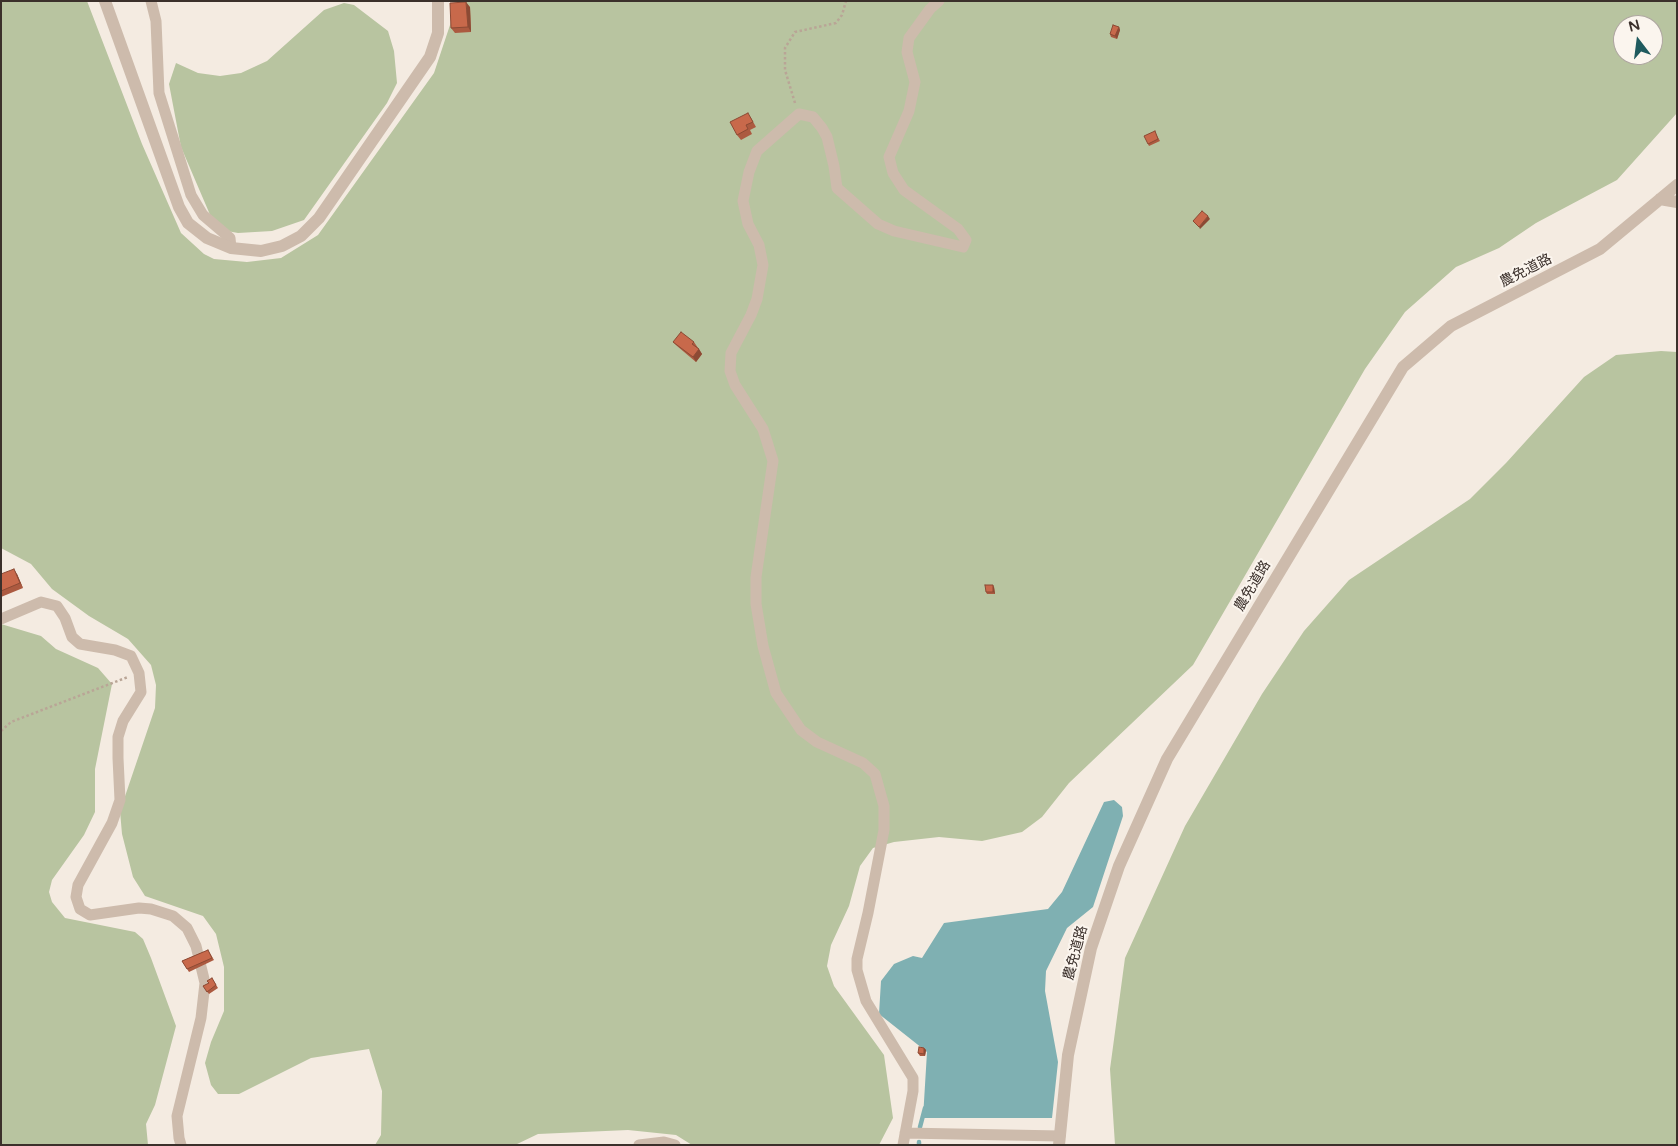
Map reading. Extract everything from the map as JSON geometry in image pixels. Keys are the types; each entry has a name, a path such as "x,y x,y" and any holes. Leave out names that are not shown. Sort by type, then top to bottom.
{"street":[{"path":"105,1 179,206 188,223 207,238 232,248 261,251 282,246 301,236 319,218 430,57 438,33 438,1"},
{"path":"151,1 156,21 159,93 191,195 203,215 230,238 232,248"},
{"path":"939,1 930,9 908,38 907,52 915,82 909,111 889,157 893,173 904,190 958,229 966,240 964,248 894,231 878,224 837,188 834,166 822,128 813,118 799,114 757,151 749,172 743,201 748,224 759,245 763,265 757,299 732,353 730,371 735,385 763,429 773,461 756,577 756,604 763,646 776,694 801,730 817,742 863,763 875,774 884,806 884,830 857,959 857,970 866,1001 913,1078 913,1091 904,1139 1060,1140"},
{"name":"農免道路","path":"1060,1140 1068,1055 1091,948 1119,866 1167,759 1403,367 1451,326 1600,249 1677,185"},
{"path":"1660,199 1677,202"},
{"path":"1,618 41,602 57,606 65,618 72,637 80,644 115,650 131,656 139,672 141,692 123,721 118,737 120,800 112,823 78,885 76,898 80,909 90,914 139,908 151,909 173,916 187,928 196,946 205,984 201,1018 176,1116 178,1138 181,1145"},
{"path":"639,1145 664,1142 676,1145"}],"path":[{"path":"799,114 785,70 786,48 795,32 836,23 842,15 846,1"},
{"path":"1,731 11,722 139,672"}],"green space":[{"path":"1,1 87,1 142,144 181,233 204,254 214,259 247,262 281,258 318,235 434,73 458,1 1677,1 1677,113 1617,180 1536,223 1499,248 1456,267 1405,312 1365,369 1193,665 1069,783 1042,817 1022,832 982,841 939,837 894,842 873,848 860,866 849,906 831,945 827,966 834,986 884,1055 893,1118 879,1145 692,1145 676,1135 628,1130 538,1134 515,1145 375,1145 381,1135 382,1091 369,1049 311,1058 239,1094 218,1094 211,1085 205,1063 211,1042 224,1011 224,967 216,934 203,916 145,896 133,877 122,834 120,811 155,708 156,685 151,665 128,639 89,616 52,589 31,564 1,548"},
{"path":"344,3 354,5 388,31 394,51 397,83 387,103 304,220 272,231 238,233 227,231 211,217 181,147 169,84 176,63 198,73 220,76 241,73 267,61 324,10"},
{"path":"1661,351 1677,352 1677,1145 1115,1145 1110,1069 1125,958 1185,826 1262,694 1304,631 1349,580 1470,499 1506,463 1584,377 1616,355"},
{"path":"1,624 41,636 56,649 98,668 112,684 95,769 95,812 84,835 52,880 49,892 52,902 65,918 135,932 143,939 151,958 176,1026 155,1105 146,1124 148,1145 1,1145"}],"water":[{"path":"1114,800 1122,807 1123,816 1093,907 1067,928 1046,971 1045,991 1058,1062 1052,1118 923,1118 927,1052 879,1014 881,981 894,964 913,956 922,958 944,923 1048,909 1062,892 1104,802"}],"building":[{"path":"466,2 468,27 451,28 450,3"},
{"path":"1113,25 1119,27 1115,36 1110,34"},
{"path":"748,113 753,122 746,125 748,129 737,135 730,122"},
{"path":"1155,131 1158,139 1148,144 1144,136"},
{"path":"1202,211 1208,216 1199,227 1193,221"},
{"path":"681,332 694,342 692,344 699,349 693,357 673,342"},
{"path":"14,569 20,583 1,591 1,574"},
{"path":"985,585 993,585 993,592 986,592"},
{"path":"208,950 212,958 187,969 182,961"},
{"path":"212,978 216,985 207,992 203,986 209,983 207,981"},
{"path":"919,1047 924,1048 924,1054 918,1053"}],"waterway":[{"path":"920,1127 925,1108"}]}
